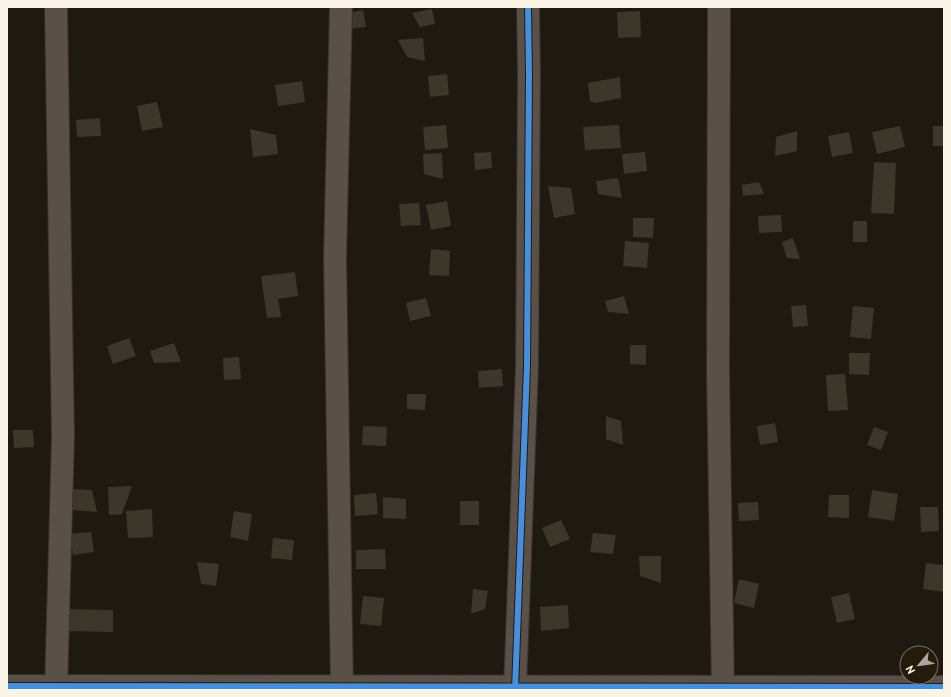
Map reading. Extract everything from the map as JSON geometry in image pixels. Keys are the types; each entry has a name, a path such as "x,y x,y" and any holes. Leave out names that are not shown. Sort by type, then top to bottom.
{"street":[{"path":"56,7 62,437 56,688"},
{"path":"341,7 335,258 342,688"},
{"path":"515,688 527,366 529,81 528,7"},
{"path":"719,7 718,372 723,688"},
{"path":"7,686 56,688 944,687"}],"building":[{"path":"432,9 435,24 420,27 412,13"},
{"path":"363,10 366,27 350,29 348,13"},
{"path":"640,11 641,37 618,38 617,12"},
{"path":"423,38 425,61 407,57 398,40"},
{"path":"447,74 449,95 430,97 428,76"},
{"path":"620,77 621,98 595,103 590,101 588,83"},
{"path":"302,81 305,102 278,106 275,85"},
{"path":"157,102 163,127 142,131 137,106"},
{"path":"100,118 101,136 77,137 76,120"},
{"path":"446,125 448,148 425,150 423,127"},
{"path":"619,125 621,148 585,150 583,127"},
{"path":"900,126 905,147 877,154 872,132"},
{"path":"933,126 944,126 944,146 933,146"},
{"path":"250,129 276,135 278,154 253,157"},
{"path":"797,131 797,151 775,156 776,137"},
{"path":"849,132 853,153 832,157 828,136"},
{"path":"491,152 492,168 475,170 474,153"},
{"path":"645,152 647,171 624,174 622,154"},
{"path":"442,153 443,179 424,174 423,154"},
{"path":"874,162 896,163 894,214 871,213"},
{"path":"618,178 622,198 598,194 596,181"},
{"path":"759,182 764,194 743,196 742,185"},
{"path":"548,186 571,188 575,214 554,218"},
{"path":"447,201 451,226 431,230 426,205"},
{"path":"419,203 421,225 401,226 399,204"},
{"path":"781,215 782,232 759,233 758,216"},
{"path":"633,218 654,218 653,238 633,237"},
{"path":"853,221 867,221 867,242 853,242"},
{"path":"793,238 800,259 787,258 782,242"},
{"path":"625,241 649,243 647,268 623,266"},
{"path":"431,249 450,251 449,276 429,275"},
{"path":"295,272 298,296 278,299 281,317 267,318 261,276"},
{"path":"624,296 629,314 608,312 605,301"},
{"path":"426,298 431,316 410,321 406,303"},
{"path":"806,305 808,326 793,327 791,306"},
{"path":"853,306 874,308 871,339 850,337"},
{"path":"129,338 136,356 113,364 107,346"},
{"path":"174,343 181,362 154,363 150,351"},
{"path":"630,345 646,345 646,365 630,364"},
{"path":"849,353 870,353 869,375 849,374"},
{"path":"239,357 241,379 224,380 223,358"},
{"path":"502,369 503,386 479,388 478,371"},
{"path":"845,374 848,410 828,411 826,375"},
{"path":"407,394 426,394 425,410 407,409"},
{"path":"606,416 621,421 623,445 606,439"},
{"path":"775,423 778,442 760,445 757,426"},
{"path":"363,426 387,427 386,446 362,445"},
{"path":"874,427 888,432 881,450 867,445"},
{"path":"13,430 33,430 34,447 14,448"},
{"path":"132,486 122,514 109,515 108,487"},
{"path":"71,489 92,490 97,512 70,510"},
{"path":"872,490 898,494 894,521 868,517"},
{"path":"376,493 378,514 355,516 354,495"},
{"path":"829,495 849,495 849,518 828,517"},
{"path":"383,497 406,499 406,519 383,518"},
{"path":"460,501 479,501 479,525 460,525"},
{"path":"758,502 759,520 739,521 738,503"},
{"path":"920,507 938,507 939,531 921,532"},
{"path":"152,509 153,537 128,538 126,511"},
{"path":"234,511 252,514 248,541 230,537"},
{"path":"561,520 570,539 550,547 542,528"},
{"path":"91,532 94,552 73,555 70,534"},
{"path":"593,533 616,535 613,554 590,552"},
{"path":"273,538 294,540 292,560 271,558"},
{"path":"385,549 386,569 356,569 356,550"},
{"path":"639,556 661,556 661,583 640,576"},
{"path":"197,562 219,564 216,586 201,584"},
{"path":"926,563 944,565 944,592 923,589"},
{"path":"739,579 759,584 754,608 734,603"},
{"path":"473,589 488,591 485,609 471,614"},
{"path":"849,593 855,619 837,623 831,597"},
{"path":"363,596 384,598 381,626 360,624"},
{"path":"568,605 569,628 541,631 540,607"},
{"path":"62,609 113,610 113,632 68,631"}],"cycle path":[{"path":"515,690 527,366 528,7"},
{"path":"7,686 944,687"}]}
